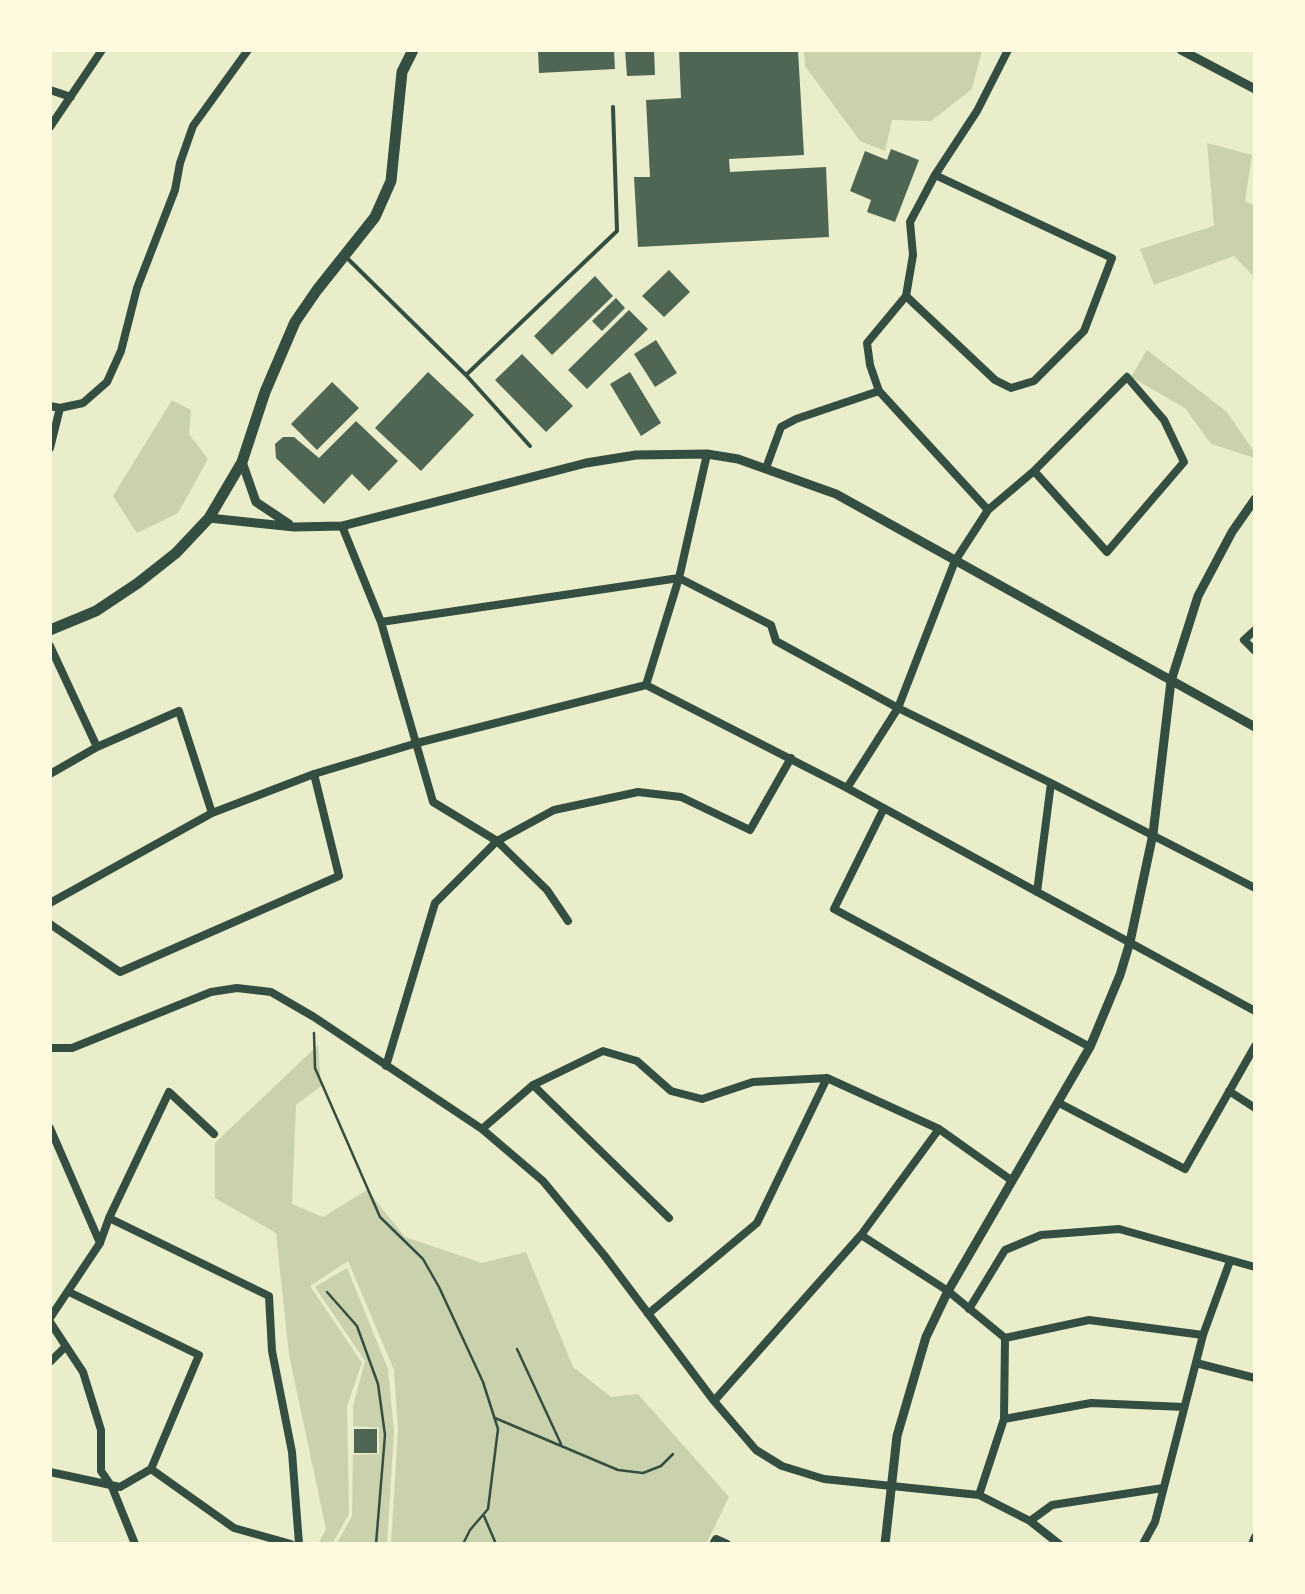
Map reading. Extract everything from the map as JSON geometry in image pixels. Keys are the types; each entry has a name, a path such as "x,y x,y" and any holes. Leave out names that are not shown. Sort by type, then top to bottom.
{"main road":[{"path":"50,630 96,610 138,584 176,553 209,518 242,462 265,392 296,322 316,290 376,217 391,182 402,72 413,50"}],"street":[{"path":"50,127 102,50"},
{"path":"988,510 879,391 867,342 906,296 913,255 910,222 935,174 977,111 1008,50"},
{"path":"1181,50 1255,89"},
{"path":"50,448 55,407 84,403 106,382 121,351 137,288 175,190 193,126 243,52"},
{"path":"50,90 71,97"},
{"path":"906,296 995,380 1011,388 1034,381 1084,331 1112,258 935,174"},
{"path":"848,788 898,708 955,560 988,510 1034,471 1126,378 1164,420 1184,462 1106,552 1034,471"},
{"path":"766,468 781,428 796,418 879,391"},
{"path":"646,685 679,578 708,454"},
{"path":"209,518 294,527 342,526 586,464 636,455 708,454 766,468 836,494 1255,728"},
{"path":"242,462 256,502 294,527"},
{"path":"884,1544 897,1436 914,1368 948,1291 1102,1024 1130,942 1153,834 1172,681 1198,596 1232,532 1255,499"},
{"path":"342,526 381,622 433,802 497,841 547,890 568,921"},
{"path":"381,622 679,578 771,626 776,641 898,708 1255,888"},
{"path":"1255,630 1244,640 1255,651"},
{"path":"50,646 98,747"},
{"path":"50,903 212,813 314,774 417,743 646,685 848,788 1255,1011"},
{"path":"50,774 98,747 179,711 212,813"},
{"path":"386,1066 435,903 497,841 554,810 638,792 681,797 750,830 791,758"},
{"path":"50,924 120,972 339,876 314,774"},
{"path":"1037,892 1051,783"},
{"path":"884,808 834,909 1090,1046"},
{"path":"50,1048 72,1048 211,992 237,988 270,992 482,1129 543,1181 714,1402 756,1450 782,1466 824,1479 980,1495 1030,1521 1059,1544"},
{"path":"1059,1103 1184,1168 1255,1046"},
{"path":"482,1129 533,1085 603,1051 637,1061 671,1091 702,1098 753,1082 827,1078 939,1130 1011,1180"},
{"path":"648,1314 757,1222 827,1078"},
{"path":"533,1085 669,1218"},
{"path":"1229,1091 1255,1108"},
{"path":"134,1544 102,1471 101,1430 83,1372 50,1320 100,1243 108,1218 169,1092 214,1134"},
{"path":"50,1128 100,1243"},
{"path":"714,1402 862,1235 939,1130"},
{"path":"108,1218 269,1296 272,1350 292,1452 299,1544"},
{"path":"969,1309 1005,1250 1041,1235 1119,1229 1255,1266"},
{"path":"862,1235 948,1291 1005,1338"},
{"path":"1143,1544 1154,1522 1204,1335 1230,1261"},
{"path":"50,1472 120,1487 152,1469 199,1355 69,1292"},
{"path":"1005,1338 1089,1320 1204,1335"},
{"path":"980,1495 1004,1419 1005,1338"},
{"path":"50,1362 65,1347"},
{"path":"1196,1363 1255,1378"},
{"path":"1004,1419 1091,1403 1184,1407"},
{"path":"152,1469 234,1528 291,1544"},
{"path":"1030,1521 1052,1504 1163,1488"},
{"path":"713,1544 716,1539 728,1544"}],"lane":[{"path":"466,375 616,230 612,107"},
{"path":"346,257 466,375 530,446"}],"path":[{"path":"314,1017 314,1068 380,1218 422,1259 439,1287 483,1382 498,1430 488,1509 463,1544"},
{"path":"327,1292 357,1326 378,1384 385,1434 376,1544"},
{"path":"517,1349 562,1446"},
{"path":"494,1417 618,1470 642,1473 661,1466 674,1454"},
{"path":"484,1515 496,1544"}],"green space":[{"path":"804,50 982,50 972,89 931,121 892,120 885,151 860,141 805,66"},
{"path":"1207,143 1252,155 1245,201 1255,206 1255,278 1234,256 1154,285 1140,249 1214,226"},
{"path":"1147,350 1227,412 1255,458 1211,444 1185,408 1131,377"},
{"path":"172,400 191,410 189,434 208,459 178,513 137,533 113,496"},
{"path":"318,1045 321,1086 296,1105 292,1204 323,1217 367,1190 405,1237 482,1263 526,1252 573,1367 611,1397 638,1394 729,1497 706,1544 391,1544 398,1431 394,1370 348,1261 310,1286 362,1363 347,1406 349,1514 332,1544 318,1544 326,1529 289,1355 276,1233 215,1198 215,1143"},
{"path":"347,1268 388,1369 394,1431 387,1544 337,1543 352,1516 353,1455 379,1454 379,1428 353,1426 353,1406 365,1361 315,1287"}],"building":[{"path":"538,50 614,50 615,69 539,73"},
{"path":"625,50 654,50 655,75 627,76"},
{"path":"679,50 798,50 804,155 729,159 730,172 826,167 829,237 638,247 634,177 650,177 646,100 681,98"},
{"path":"891,149 919,160 895,222 867,212 871,200 850,191 865,151 887,160"},
{"path":"669,270 690,292 664,317 642,296"},
{"path":"595,276 613,296 552,355 534,336"},
{"path":"616,298 625,308 602,331 592,321"},
{"path":"629,310 648,329 587,389 568,370"},
{"path":"656,340 677,373 655,387 634,354"},
{"path":"522,354 573,406 546,432 495,380"},
{"path":"428,372 474,415 421,471 375,428"},
{"path":"630,372 661,423 641,436 610,384"},
{"path":"332,382 359,408 317,450 291,424"},
{"path":"356,421 398,461 369,491 352,474 324,504 276,458 275,444 283,437 294,437 319,458"},
{"path":"354,1429 377,1429 377,1453 354,1453"}]}
